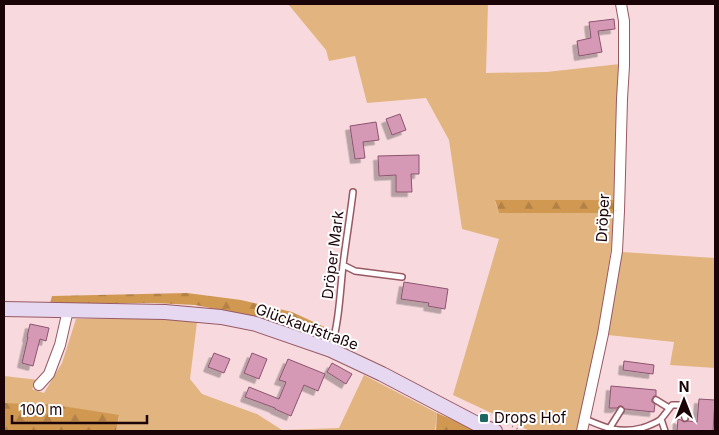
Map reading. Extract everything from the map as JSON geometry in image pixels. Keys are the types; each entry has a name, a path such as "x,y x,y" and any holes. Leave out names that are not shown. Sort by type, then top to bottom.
{"main road":[{"name":"Glückaufstraße","path":"4,309 165,312 221,317 256,324 331,350 382,374 481,426 495,431"}],"street":[{"name":"Dröper","path":"582,431 603,334 617,251 624,66 624,21 621,4"},
{"path":"39,386 49,374 60,346 68,310"}],"lane":[{"name":"Dröper Mark","path":"331,350 336,331 353,192"},
{"path":"343,265 354,271 402,277"},
{"path":"656,400 669,408"},
{"path":"584,419 609,429 624,431 652,425 672,405 682,405 685,418"},
{"path":"609,429 621,410"},
{"path":"660,419 665,431"}],"shaded area":[{"path":"288,4 488,4 486,73 546,72 620,64 615,140 615,200 495,201 499,213 615,213 604,296 579,431 530,431 453,395 499,239 462,229 449,140 426,98 367,103 355,56 329,61 326,50"},
{"path":"622,252 715,258 715,368 670,365 674,342 608,335"},
{"path":"163,318 197,322 190,379 202,394 257,414 282,430 339,428 364,375 437,413 435,431 116,431 119,416 50,404 4,403 4,376 39,380 32,389 44,393 62,363 76,319"}],"green space":[{"path":"495,200 615,200 615,213 499,213"},
{"path":"187,293 241,300 292,312 333,331 331,339 261,318 195,305 50,303 52,296"},
{"path":"4,403 50,404 119,415 116,431 4,431"},
{"path":"437,413 478,431 436,431"}],"building":[{"path":"614,19 615,29 598,31 602,52 579,56 577,41 591,38 589,22"},
{"path":"400,114 406,130 392,135 386,119"},
{"path":"376,122 379,140 363,142 365,158 355,159 350,126"},
{"path":"419,155 419,174 411,174 412,192 396,192 396,175 379,176 378,156"},
{"path":"404,282 448,289 445,309 428,306 429,303 401,299"},
{"path":"30,324 49,328 46,341 40,339 33,366 22,363"},
{"path":"214,353 230,359 224,373 208,367"},
{"path":"252,353 267,359 259,379 244,373"},
{"path":"288,359 325,374 318,391 304,385 291,416 245,397 249,387 279,399 286,382 279,380"},
{"path":"624,361 654,365 653,374 623,370"},
{"path":"332,363 352,374 346,384 327,372"},
{"path":"611,386 656,390 656,396 652,399 652,402 655,404 654,412 625,409 622,406 609,408"},
{"path":"699,399 715,400 713,431 677,431 678,419 684,422 697,422"}],"place":[{"name":"Drops Hof","path":"484,418"}]}
